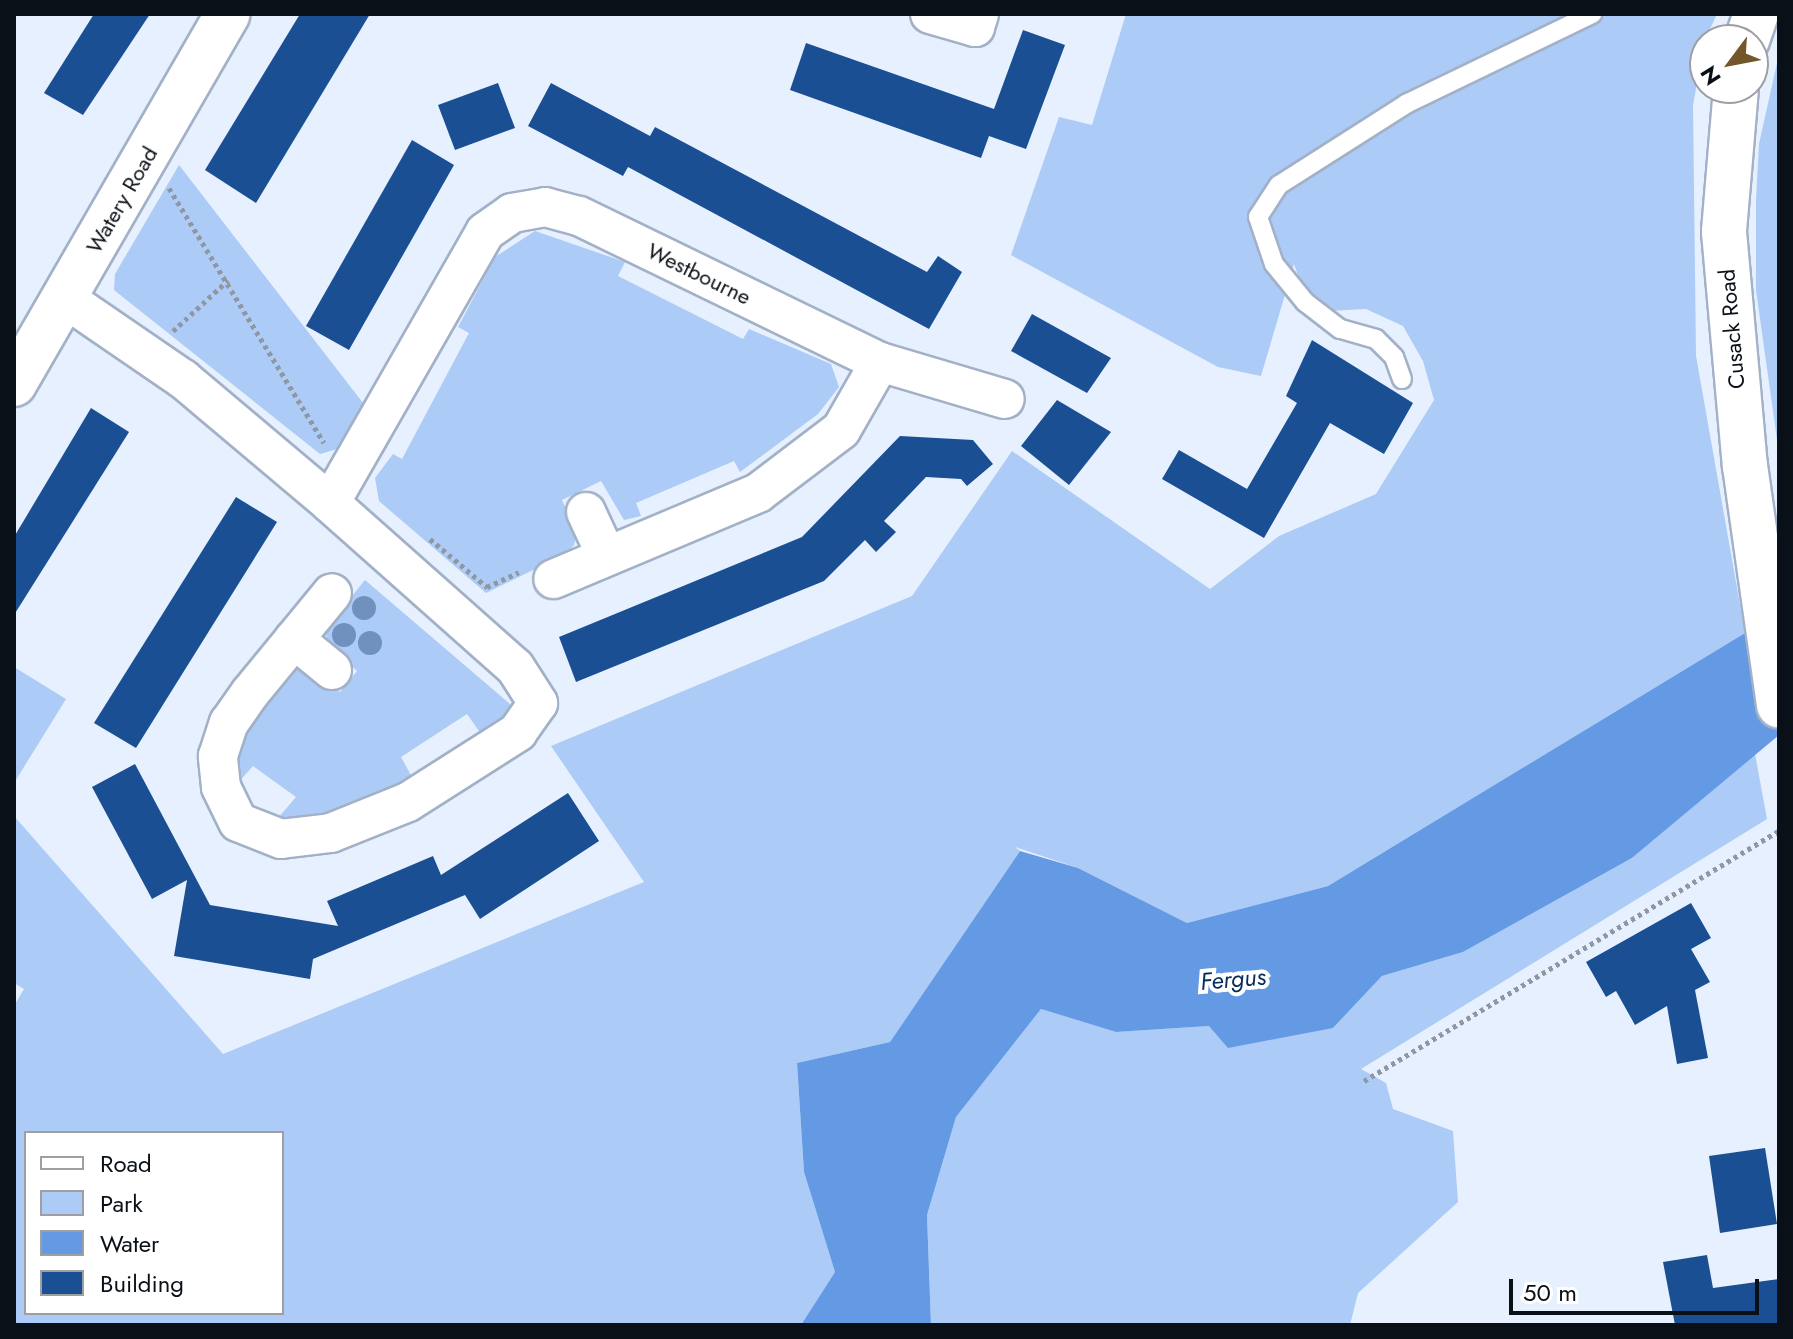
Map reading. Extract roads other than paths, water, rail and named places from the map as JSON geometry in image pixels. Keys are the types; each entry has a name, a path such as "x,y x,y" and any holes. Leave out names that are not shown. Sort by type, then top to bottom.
{"main road":[{"name":"Watery Road","path":"14,384 66,299 228,14"},
{"name":"Cusack Road","path":"1735,104 1724,232 1745,466 1779,706"}],"street":[{"path":"930,14 975,27 979,14"},
{"name":"Westbourne","path":"338,490 485,232 512,213 545,207 579,216 880,362 1005,399"},
{"path":"66,299 153,357 338,490 401,566 515,667 538,703 518,732 408,802 331,833 281,839 238,822 221,787 218,756 229,723 332,593"},
{"path":"553,579 758,493 841,430 880,362"},
{"path":"586,512 606,555"},
{"path":"294,639 332,670"}],"lane":[{"path":"1402,379 1394,357 1376,339 1340,329 1305,302 1274,264 1258,217 1279,185 1406,104 1592,14"}],"water":[{"name":"Fergus","path":"1779,621 1779,735 1632,858 1463,952 1382,976 1333,1028 1228,1048 1209,1026 1116,1032 1041,1009 956,1117 927,1215 931,1325 801,1325 835,1272 804,1172 797,1063 890,1042 1020,851 1078,868 1187,923 1328,886 1745,633"}]}
